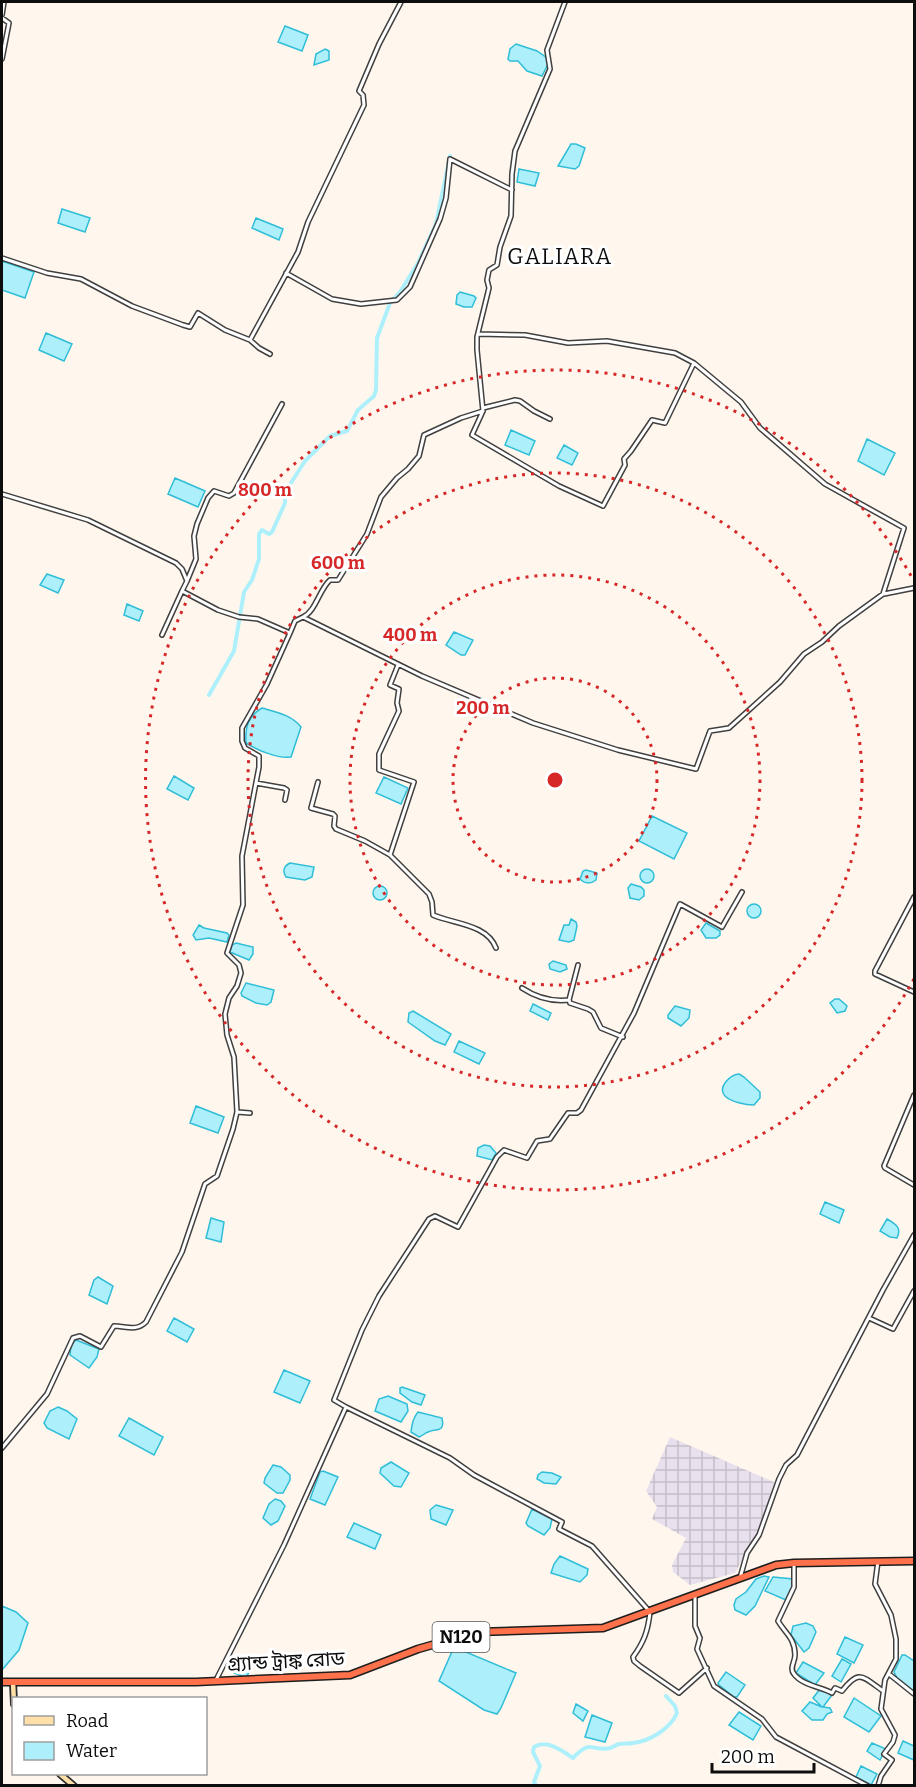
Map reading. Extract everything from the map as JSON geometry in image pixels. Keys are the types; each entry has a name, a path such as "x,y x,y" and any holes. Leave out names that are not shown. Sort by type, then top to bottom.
{"highway":[{"name":"গ্র্যান্ড ট্রাঙ্ক রোড","path":"2,1682 215,1681 350,1675 418,1649 477,1632 603,1628 651,1612 695,1593 740,1580 764,1569 794,1563 915,1561"}],"street":[{"path":"2,58 9,30 9,23 2,17 4,2"},
{"path":"250,340 298,252 308,222 364,105 363,95 359,91 379,44 401,2"},
{"path":"565,2 547,50 550,69 515,151 512,216 500,247 497,265 489,270 487,280 489,288 478,334 477,350 483,410 472,435 547,480 603,506 624,465 624,459 632,451 651,421 665,423 694,363"},
{"path":"286,273 332,299 361,304 397,300 410,287 440,219 446,198 450,159 512,190"},
{"path":"2,258 47,273 81,279 132,306 190,327 198,313 225,330 250,340 258,348 270,354"},
{"path":"478,334 525,335 568,343 607,341 675,353 694,363 741,402 760,428 825,484 904,528 884,594"},
{"path":"2,1448 47,1394 73,1338 80,1336 101,1347 114,1326 130,1329 142,1326 146,1322 182,1252 205,1184 217,1176 228,1146 237,1112 234,1057 227,1035 225,1014 229,998 237,987 240,973 239,965 227,953 243,905 242,856 259,756 245,748 242,741 242,728 267,684 295,621 308,615 323,585 330,580 338,580 366,534 381,497 419,456 424,435 461,418 515,400 550,419"},
{"path":"162,635 196,559 194,536 208,498 214,491 229,496 234,493 282,404"},
{"path":"2,494 88,520 117,533 176,563 182,569 187,581"},
{"path":"303,617 399,665 532,723 618,750 696,769 710,731 729,728 780,682 804,654 822,642 838,626 884,594 915,588"},
{"path":"182,591 218,610 258,619 290,633"},
{"path":"390,855 414,782 379,770 379,754 399,711 397,703 399,689 390,685 399,665"},
{"path":"318,782 311,808 333,814 336,829 390,855 429,894 433,915 478,930 492,939 496,948"},
{"path":"256,783 284,788 287,790 285,800"},
{"path":"707,1668 679,1693 634,1661 633,1657 642,1647 651,1612 592,1546 559,1529 562,1522 474,1475 450,1458 334,1400 362,1330 379,1296 429,1219 435,1216 458,1227 497,1157 504,1150 528,1158 538,1141 550,1139 568,1113 577,1113 581,1110 623,1037 649,981 680,904 682,903 722,927 742,892"},
{"path":"915,897 875,974 915,992"},
{"path":"569,1000 578,965"},
{"path":"522,988 538,998 569,1000"},
{"path":"569,1000 570,1003 593,1012 601,1028 623,1037"},
{"path":"915,1095 884,1166 915,1185"},
{"path":"237,1112 250,1113"},
{"path":"740,1580 747,1553 759,1535 786,1465 796,1455 915,1235"},
{"path":"869,1318 893,1329 915,1291"},
{"path":"215,1681 284,1545 346,1407"},
{"path":"878,1561 875,1584 891,1615 896,1639 896,1659 883,1691 881,1709 896,1735 894,1742 884,1754 892,1760 878,1785"},
{"path":"794,1563 794,1587 778,1621 792,1640 795,1655 792,1670 794,1674 814,1687 819,1687 832,1694 835,1689 842,1691 850,1679 855,1677 869,1681 883,1691"},
{"path":"695,1593 695,1626 700,1638 697,1649 714,1686 762,1719 776,1737 868,1785"},
{"path":"889,1674 915,1694"},
{"path":"13,1682 14,1697"},
{"path":"62,1775 74,1785"}],"shaded area":[{"path":"670,1437 774,1482 762,1524 735,1573 690,1585 673,1572 672,1565 686,1538 652,1519 657,1507 646,1491"}],"water":[{"path":"285,26 308,35 302,51 278,42"},
{"path":"516,44 537,51 547,58 548,64 542,76 527,71 518,61 508,59 510,49"},
{"path":"325,49 329,51 329,60 314,65 316,54"},
{"path":"571,144 585,148 579,166 575,169 558,166"},
{"path":"519,169 539,173 535,186 517,182"},
{"path":"62,209 90,218 85,232 58,223"},
{"path":"256,218 283,229 279,240 252,228"},
{"path":"2,261 34,272 25,298 2,290"},
{"path":"460,292 476,298 472,307 456,304 457,295"},
{"path":"46,333 72,344 64,361 39,350"},
{"path":"511,430 535,441 529,455 505,445"},
{"path":"867,439 895,453 884,475 858,461"},
{"path":"564,445 578,453 572,465 557,458"},
{"path":"175,478 205,491 198,507 168,494"},
{"path":"47,574 64,580 58,593 40,585"},
{"path":"127,604 143,611 139,621 124,615"},
{"path":"454,632 473,640 465,655 461,655 446,645"},
{"path":"262,708 288,717 301,727 291,757 280,757 246,743 248,722"},
{"path":"174,776 194,788 188,800 167,789"},
{"path":"384,777 408,788 401,804 376,793"},
{"path":"652,816 687,833 674,859 639,841"},
{"path":"290,863 314,867 312,877 305,880 286,877 284,869"},
{"path":"647,869 652,871 654,876 652,881 647,883 642,881 640,876 642,871"},
{"path":"583,871 597,873 596,880 588,883 580,879"},
{"path":"631,884 644,890 644,896 639,900 630,898 628,888"},
{"path":"380,886 385,888 387,893 385,898 380,900 375,898 373,893 375,888"},
{"path":"751,904 757,904 761,911 757,918 751,918 747,914 747,908"},
{"path":"571,919 576,922 577,926 574,940 569,942 559,940 564,925 569,925"},
{"path":"706,923 720,931 720,935 716,938 706,938 701,930"},
{"path":"199,925 227,933 229,935 227,942 209,938 196,940 193,935"},
{"path":"236,943 253,947 253,954 249,960 230,952 232,945"},
{"path":"553,961 566,965 567,969 560,972 550,969 549,964"},
{"path":"246,983 274,990 271,1002 267,1005 256,1003 242,996 241,993"},
{"path":"839,999 847,1006 845,1011 837,1013 830,1003"},
{"path":"533,1004 551,1013 548,1020 530,1011"},
{"path":"675,1006 690,1010 689,1018 681,1026 668,1018"},
{"path":"413,1011 451,1034 445,1045 435,1041 408,1022 409,1013"},
{"path":"459,1041 485,1053 479,1064 454,1052"},
{"path":"739,1074 760,1092 760,1098 754,1105 735,1101 723,1093 726,1082"},
{"path":"196,1106 224,1117 218,1133 190,1123"},
{"path":"484,1145 490,1146 496,1153 492,1160 477,1156 478,1148"},
{"path":"825,1202 844,1210 839,1223 820,1214"},
{"path":"211,1218 224,1222 221,1242 206,1238"},
{"path":"887,1219 897,1227 899,1232 897,1238 880,1231"},
{"path":"98,1277 113,1286 107,1304 89,1295 94,1280"},
{"path":"174,1318 194,1329 187,1342 167,1331"},
{"path":"76,1340 99,1349 97,1357 89,1368 70,1355 71,1345"},
{"path":"284,1370 310,1381 300,1403 274,1392"},
{"path":"402,1387 425,1395 421,1405 412,1402 400,1393"},
{"path":"388,1396 407,1404 408,1411 401,1422 375,1411 379,1399"},
{"path":"58,1407 77,1419 69,1439 47,1428 44,1423 50,1411"},
{"path":"418,1412 442,1418 441,1428 419,1437 411,1432"},
{"path":"129,1418 163,1437 154,1455 119,1436"},
{"path":"391,1462 409,1473 401,1487 394,1486 380,1473 381,1468"},
{"path":"273,1465 281,1467 290,1475 290,1480 283,1493 277,1493 264,1483"},
{"path":"320,1472 338,1477 325,1505 310,1499"},
{"path":"542,1472 561,1477 556,1484 544,1483 537,1479"},
{"path":"275,1499 281,1501 285,1506 278,1521 271,1525 263,1518 269,1504"},
{"path":"436,1505 453,1510 446,1525 431,1519 430,1510"},
{"path":"532,1509 552,1519 550,1528 544,1535 526,1523"},
{"path":"354,1523 381,1535 375,1549 347,1537"},
{"path":"560,1556 588,1569 587,1575 580,1582 551,1573"},
{"path":"769,1577 755,1606 746,1615 735,1610 736,1599 746,1592 756,1579"},
{"path":"773,1577 793,1579 793,1586 786,1600 765,1591"},
{"path":"2,1606 16,1612 28,1623 19,1650 2,1670"},
{"path":"806,1623 813,1626 816,1632 809,1648 804,1652 791,1635 793,1626"},
{"path":"845,1637 863,1645 854,1663 837,1654"},
{"path":"454,1647 516,1673 497,1714 484,1710 439,1681"},
{"path":"902,1655 914,1661 914,1692 897,1678 894,1672"},
{"path":"233,1657 252,1666 246,1678 228,1670"},
{"path":"842,1659 851,1664 841,1682 832,1676"},
{"path":"803,1662 824,1673 815,1685 796,1673"},
{"path":"726,1672 745,1685 737,1697 718,1683"},
{"path":"820,1689 832,1695 823,1707 830,1708 832,1712 827,1714 823,1720 812,1720 802,1711 810,1702 822,1707 813,1698"},
{"path":"854,1698 881,1716 869,1732 844,1717"},
{"path":"576,1704 588,1711 583,1721 573,1713"},
{"path":"739,1712 761,1726 753,1740 729,1725"},
{"path":"592,1715 612,1723 605,1742 585,1737"},
{"path":"903,1741 914,1746 914,1760 898,1753"},
{"path":"872,1743 886,1749 880,1760 867,1751"},
{"path":"861,1766 877,1774 871,1785 856,1777"}],"waterway":[{"path":"209,695 234,651 244,592 252,580 259,559 259,534 262,530 269,534 272,532 285,503 285,492 305,461 330,436 347,431 358,410 374,396 377,338 390,303 400,292 418,263 436,224 450,156"},
{"path":"536,1786 534,1782 540,1766 533,1752 534,1747 549,1745 573,1758 588,1747 603,1749 646,1740 670,1724 677,1713 675,1706 666,1696"}],"district":[{"name":"GALIARA","path":"560,256"}]}
